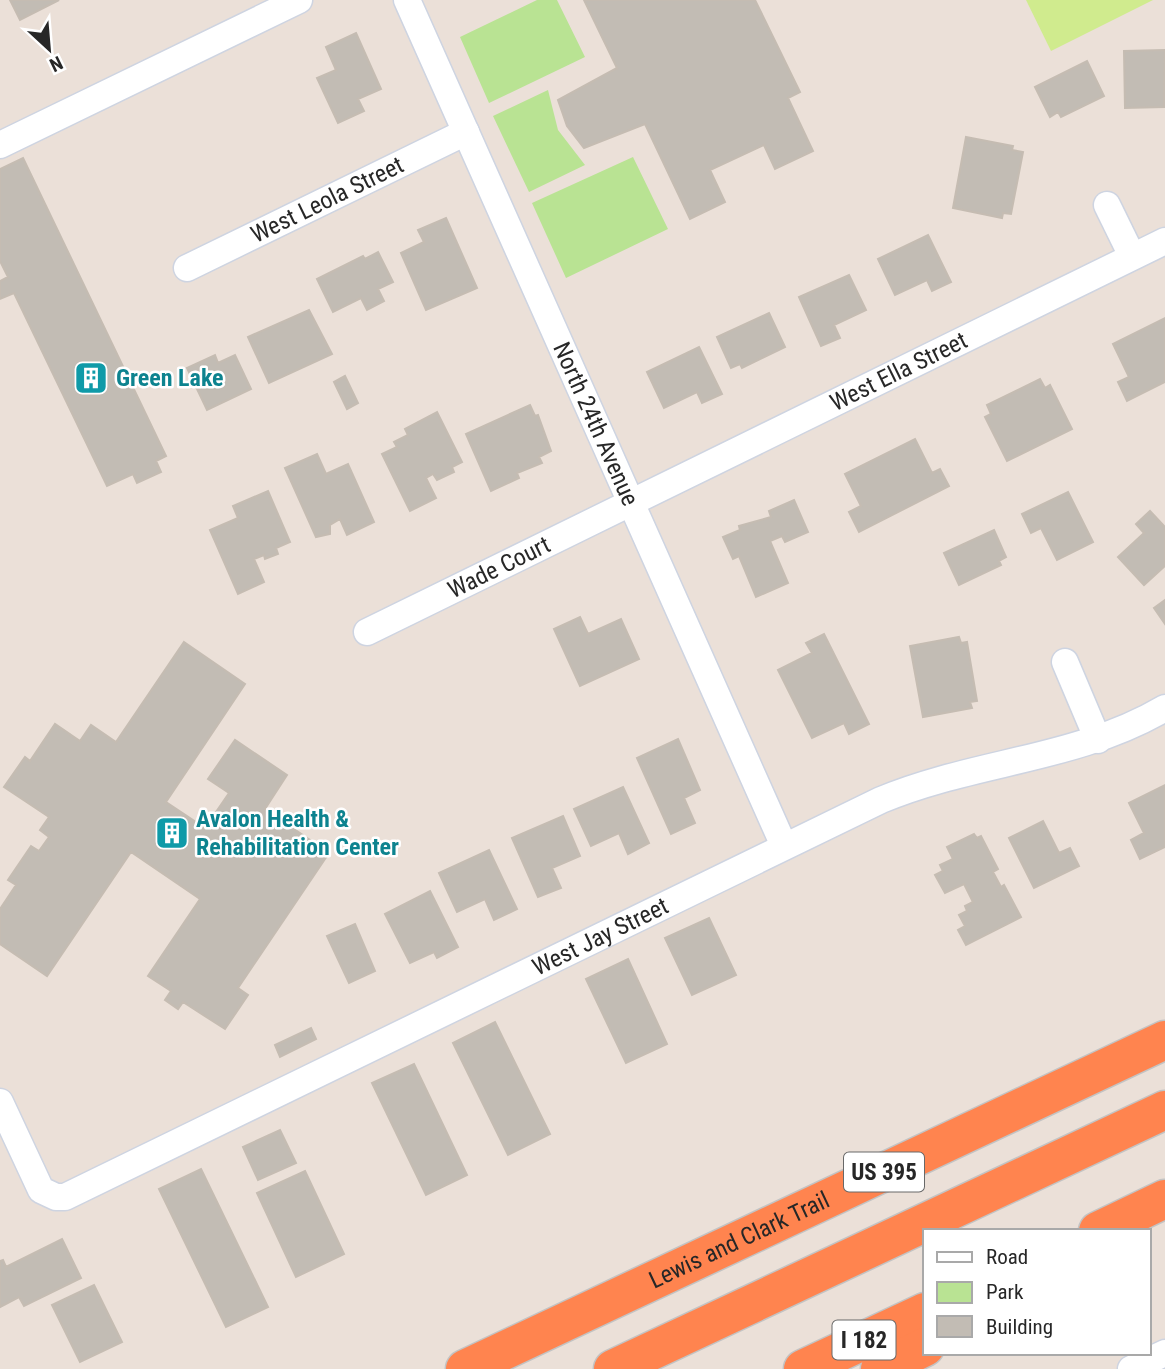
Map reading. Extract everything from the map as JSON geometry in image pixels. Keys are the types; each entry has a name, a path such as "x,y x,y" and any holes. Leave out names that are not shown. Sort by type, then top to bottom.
{"highway":[{"name":"Lewis and Clark Trail","path":"465,1369 1165,1040"},
{"path":"613,1369 1165,1110"},
{"path":"1102,1229 1165,1199"},
{"path":"435,1369 602,1304"},
{"name":"I 182","path":"803,1369 923,1313"},
{"path":"880,1369 923,1348"}],"street":[{"path":"0,145 299,0"},
{"name":"North 24th Avenue","path":"407,0 784,846"},
{"name":"West Leola Street","path":"187,268 466,132"},
{"path":"1107,205 1132,256"},
{"name":"West Ella Street","path":"631,503 1165,241"},
{"name":"Wade Court","path":"367,632 631,503"},
{"path":"1065,662 1098,740"},
{"name":"West Jay Street","path":"0,1102 36,1182 48,1195 65,1197 784,846 919,784 1098,740 1165,708"},
{"path":"1131,1369 1165,1354"}],"green space":[{"path":"537,0 557,0 585,57 489,103 460,37"},
{"path":"1026,0 1153,0 1051,51"},
{"path":"548,90 558,130 585,165 529,192 493,116"},
{"path":"633,157 668,229 566,278 532,203"}],"building":[{"path":"10,0 59,0 20,20"},
{"path":"584,0 755,0 800,92 788,98 813,151 775,169 764,145 710,170 725,202 690,219 645,124 584,148 567,126 558,100 617,68"},
{"path":"356,33 381,89 358,99 364,111 338,123 317,78 336,70 326,47"},
{"path":"1165,50 1164,107 1125,108 1124,51"},
{"path":"1087,61 1104,96 1061,117 1058,112 1050,117 1035,87"},
{"path":"966,137 1013,146 1012,150 1023,152 1011,214 1003,213 1002,218 953,208"},
{"name":"Green Lake","path":"23,158 166,456 156,461 161,472 137,483 133,474 107,486 14,293 0,299 0,281 8,277 0,261 0,169"},
{"path":"446,218 477,288 426,310 401,253 424,242 418,230"},
{"path":"928,235 951,282 932,291 927,280 895,295 878,259"},
{"path":"378,252 393,282 378,289 384,301 367,310 361,298 333,312 317,279 363,256 365,259"},
{"path":"849,275 866,310 834,325 840,338 821,346 799,297"},
{"path":"309,310 332,354 269,383 248,337"},
{"path":"769,313 785,347 742,368 740,364 731,368 717,337"},
{"path":"1165,318 1165,382 1127,401 1118,382 1129,377 1113,344"},
{"path":"699,347 722,394 702,403 697,392 664,408 647,372"},
{"path":"215,355 218,363 235,355 251,389 207,410 187,368"},
{"path":"345,376 358,403 347,409 334,382"},
{"path":"1040,379 1045,388 1050,385 1072,429 1007,461 985,417 991,414 987,405"},
{"path":"530,405 535,416 538,415 551,451 539,457 542,463 517,473 519,478 491,491 466,434"},
{"path":"437,412 462,462 452,467 454,472 437,480 433,474 426,478 436,498 410,511 382,454 397,447 394,442 408,435 405,429"},
{"path":"915,439 932,473 940,469 949,486 859,532 849,512 861,506 845,474"},
{"path":"317,454 326,474 348,464 374,522 347,535 340,519 330,525 330,534 316,537 285,468"},
{"path":"268,491 290,542 276,548 278,554 265,559 264,555 254,559 264,582 238,594 210,530 238,518 233,506"},
{"path":"1068,492 1093,542 1057,560 1041,528 1031,533 1022,514"},
{"path":"794,500 808,532 785,542 782,536 770,541 788,583 756,597 739,556 733,559 723,537 740,530 739,526 771,517 769,511"},
{"path":"1150,511 1165,527 1165,566 1144,585 1118,557 1144,533 1136,524"},
{"path":"994,530 1006,557 999,561 1001,565 959,585 944,553"},
{"path":"1165,600 1165,624 1154,608"},
{"path":"580,617 588,634 621,619 639,659 580,686 554,629"},
{"path":"824,634 869,724 849,734 844,723 812,738 778,670 812,653 806,643"},
{"path":"959,637 961,643 967,642 977,701 970,702 972,708 923,717 910,646"},
{"name":"Avalon Health & Rehabilitation Center","path":"184,642 245,684 166,802 205,828 229,793 208,779 235,740 287,775 265,809 329,853 238,988 248,995 225,1029 183,1002 178,1009 165,1000 171,991 148,976 200,899 131,852 47,976 0,944 0,909 16,885 8,880 31,846 39,851 49,837 40,830 49,817 4,787 25,757 30,761 55,724 80,741 91,725 116,742"},
{"path":"678,739 700,790 684,798 695,823 671,834 637,758"},
{"path":"1165,785 1165,847 1140,859 1131,840 1144,833 1129,803"},
{"path":"623,787 649,843 628,854 619,833 591,846 574,809"},
{"path":"563,816 580,856 552,868 561,888 538,897 512,838"},
{"path":"1043,821 1059,853 1070,848 1079,866 1034,888 1009,838"},
{"path":"974,834 977,838 981,836 998,869 993,872 1001,887 1004,885 1021,917 966,945 958,930 965,926 959,915 967,911 965,906 973,902 964,884 945,893 935,875 943,871 940,865 953,859 947,847"},
{"path":"489,850 517,909 494,920 485,899 457,912 439,873"},
{"path":"430,891 458,947 437,958 434,952 410,963 385,914"},
{"path":"709,918 736,975 692,995 665,938"},
{"path":"355,924 375,971 349,983 327,936"},
{"path":"628,959 667,1044 626,1063 586,979"},
{"path":"495,1022 550,1134 508,1155 453,1043"},
{"path":"311,1028 316,1039 280,1057 275,1045"},
{"path":"414,1064 467,1175 426,1195 372,1083"},
{"path":"280,1130 296,1163 258,1180 243,1147"},
{"path":"201,1169 268,1307 226,1327 159,1189"},
{"path":"305,1171 344,1254 296,1277 257,1193"},
{"path":"62,1239 81,1278 24,1306 19,1297 0,1307 0,1261 3,1260 6,1267"},
{"path":"94,1285 122,1342 80,1362 52,1305"}],"place":[{"name":"Green Lake","path":"91,378"},
{"name":"Avalon Health & Rehabilitation Center","path":"172,833"}]}
